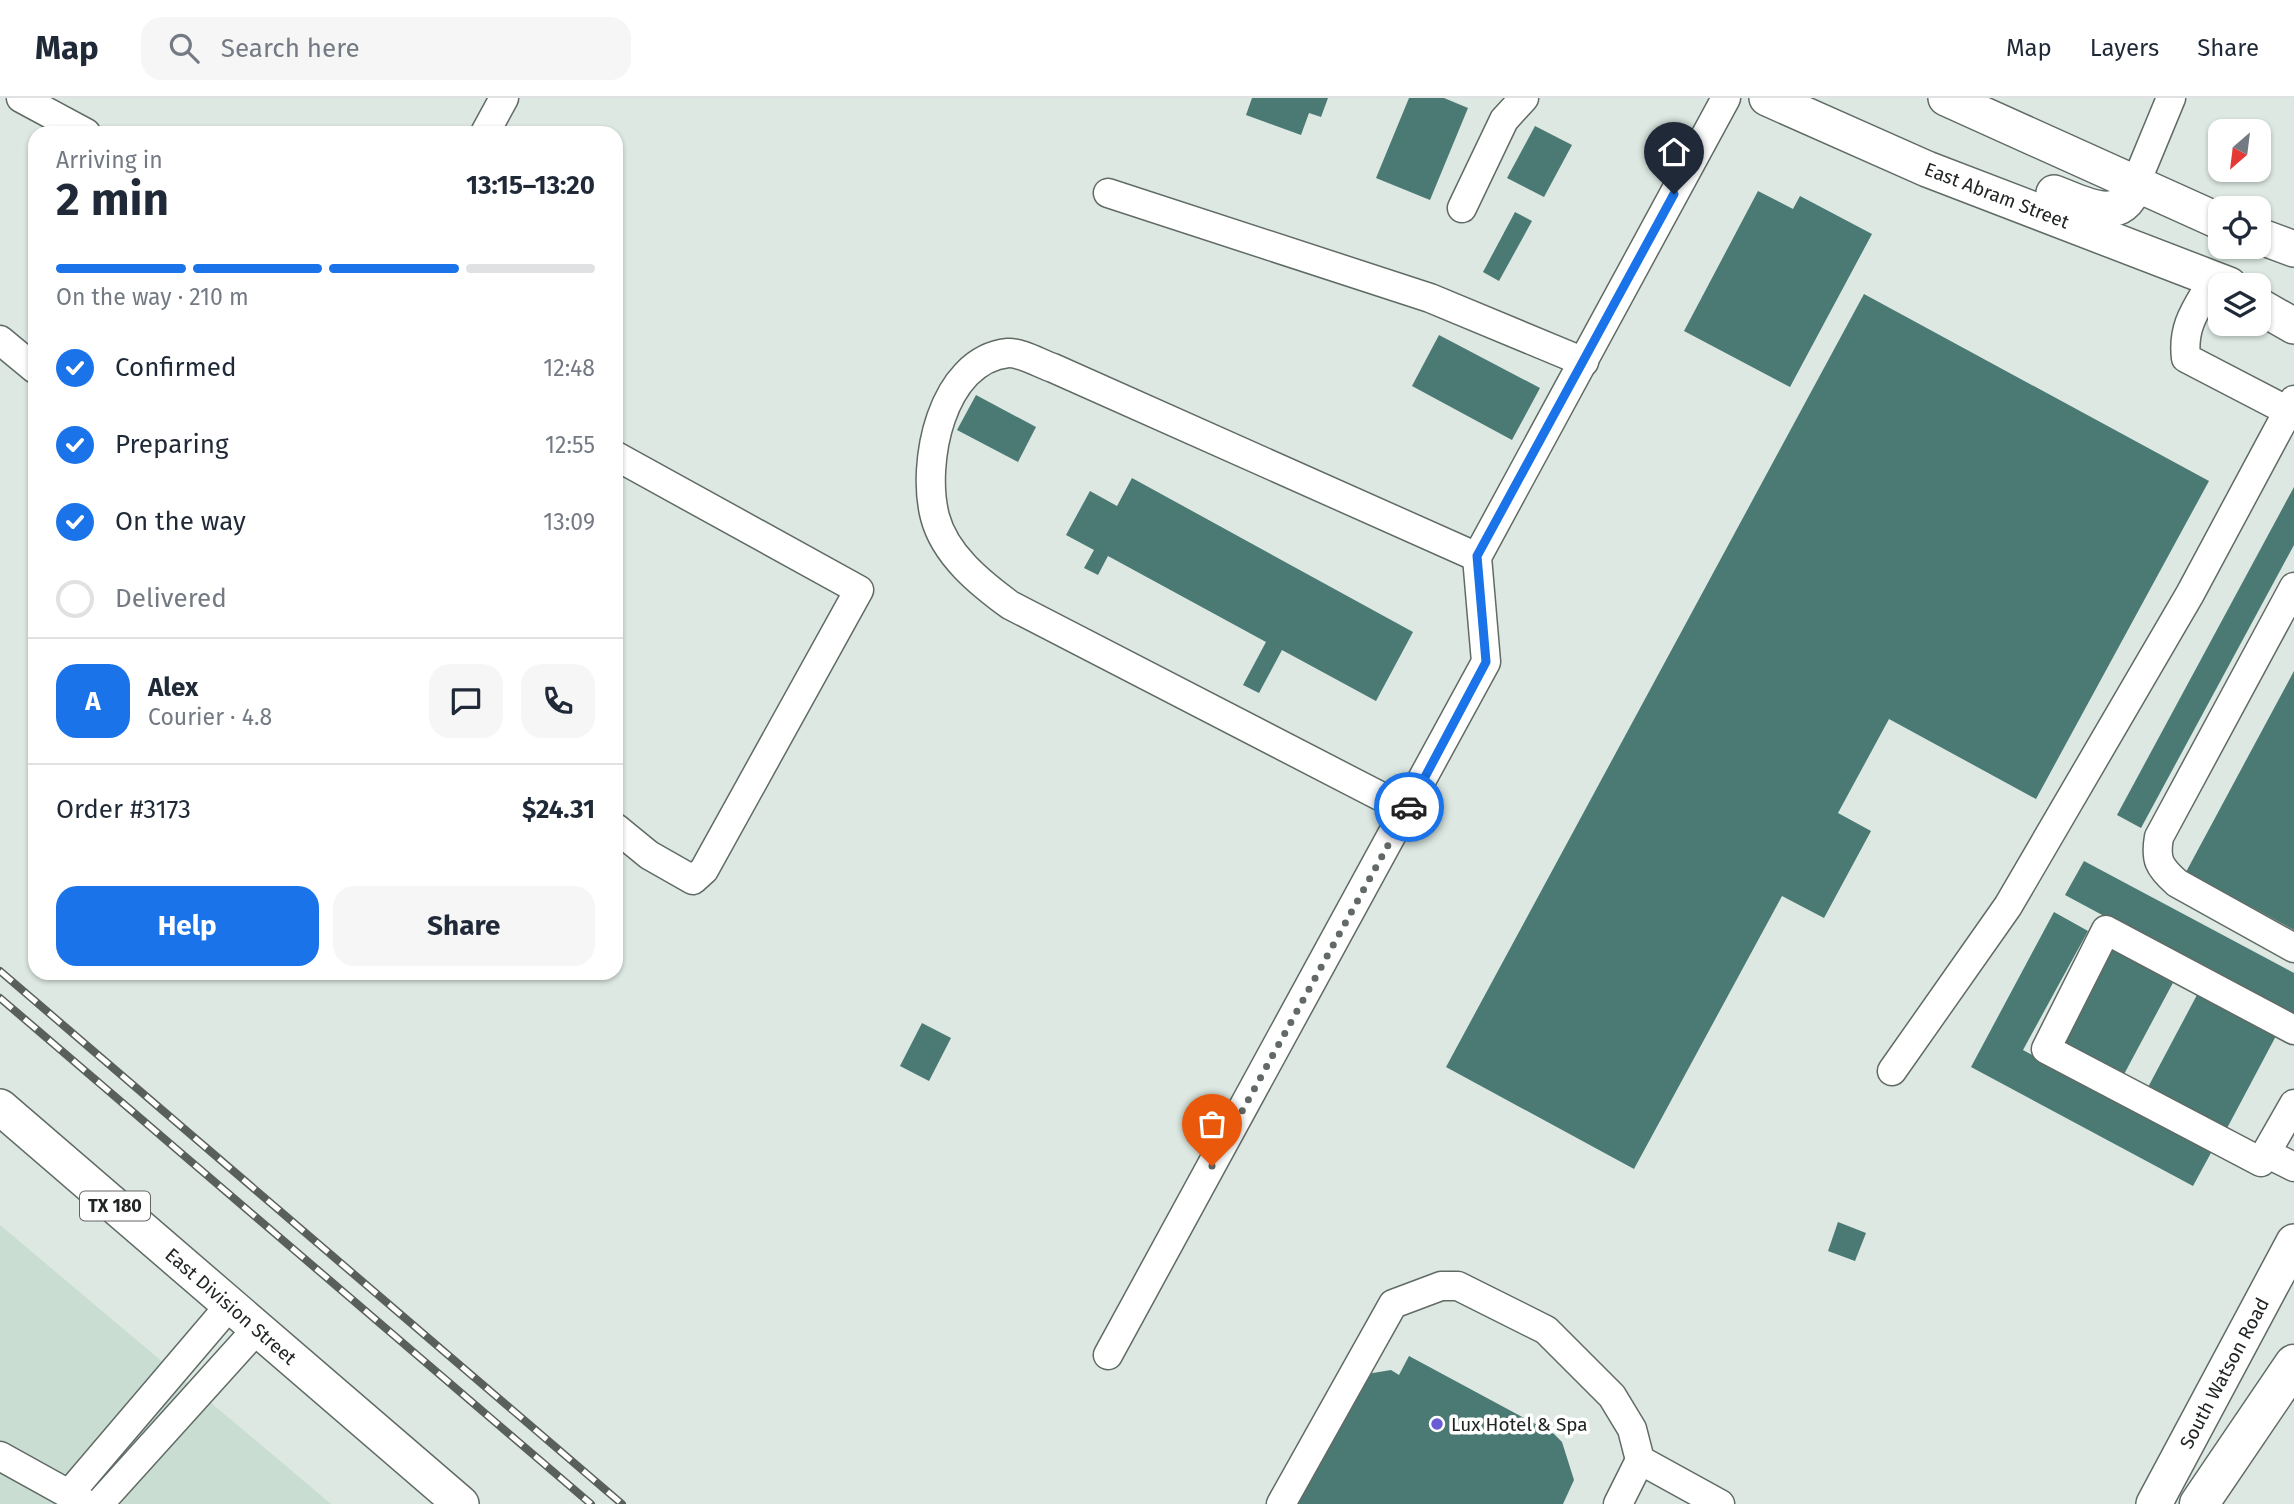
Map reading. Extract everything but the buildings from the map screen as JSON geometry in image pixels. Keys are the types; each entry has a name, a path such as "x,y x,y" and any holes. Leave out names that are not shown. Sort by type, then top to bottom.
{"highway":[{"path":"2199,1504 2294,1364"}],"main road":[{"name":"East Abram Street","path":"1767,98 1927,169 2208,278"},
{"path":"1946,98 2208,216"},
{"path":"1927,169 1964,161 2097,209 2116,209 2130,199 2134,185"},
{"path":"2271,232 2294,235"},
{"path":"2271,240 2294,248"},
{"path":"2271,300 2294,308"},
{"path":"2271,313 2294,326"},
{"name":"East Division Street","path":"0,1107 461,1504"},
{"name":"South Watson Road","path":"2154,1504 2294,1242"}],"street":[{"path":"21,98 73,126"},
{"path":"489,126 504,98"},
{"path":"1462,208 1504,120 1524,98"},
{"path":"1108,1355 1486,662 1477,556 1726,98"},
{"path":"2134,185 2171,98"},
{"path":"1108,193 1430,298 1584,362"},
{"path":"1892,1071 2008,906 2190,594 2291,406 2186,358 2183,338 2188,323 2208,299"},
{"path":"0,340 28,363"},
{"path":"1407,810 1010,605 976,581 955,554 935,518 932,481 934,442 946,404 962,377 982,362 1009,353 1053,368 1477,556"},
{"path":"623,460 859,590 704,870 693,880 649,855 623,834"},
{"path":"2294,587 2159,837 2155,857 2161,869 2177,883 2294,948"},
{"path":"2294,1030 2106,930 2046,1049 2261,1161 2294,1104"},
{"path":"2266,1153 2294,1167"},
{"path":"1281,1504 1393,1304 1441,1286 1458,1286 1546,1330 1612,1396 1632,1429 1640,1461 1618,1504"},
{"path":"0,1456 78,1499 230,1305"},
{"path":"99,1504 257,1329"},
{"path":"1640,1461 1720,1504"}],"shaded area":[{"path":"0,1225 331,1504 0,1504"}],"railway":[{"path":"0,971 622,1504"},
{"path":"0,998 591,1504"}],"way so far":[{"path":"1212,1166 1409,807"}],"place":[{"name":"Lux Hotel & Spa","path":"1437,1424"}],"route":[{"path":"1409,807 1486,662 1484,608 1477,556 1674,194"}]}
